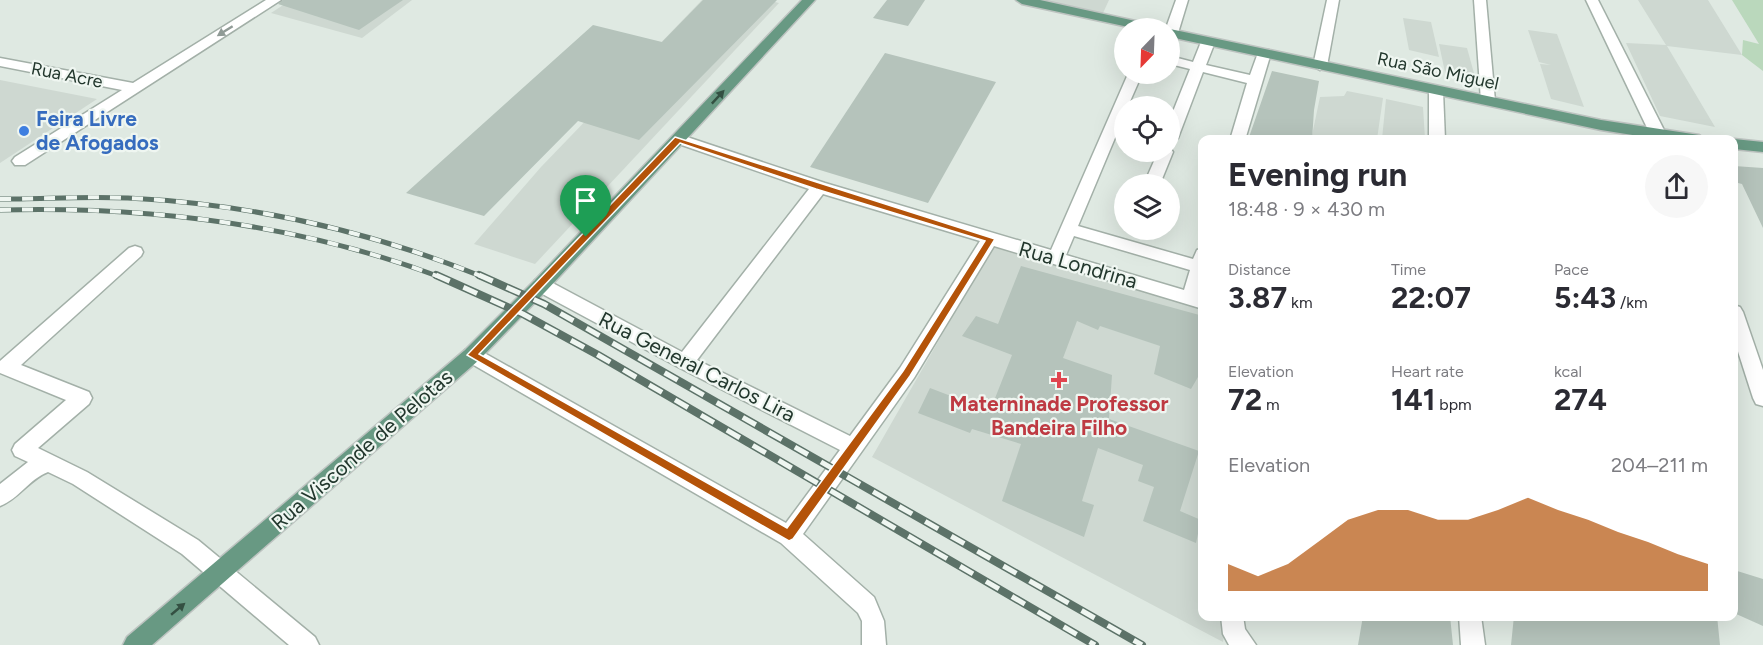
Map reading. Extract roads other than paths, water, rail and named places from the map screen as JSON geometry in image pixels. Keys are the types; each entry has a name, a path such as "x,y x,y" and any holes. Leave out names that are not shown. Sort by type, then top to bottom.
{"main road":[{"name":"Rua Visconde de Pelotas","path":"135,645 472,355 541,285 809,0"},
{"path":"1022,0 1114,20"},
{"name":"Rua São Miguel","path":"1180,35 1436,91 1665,135"},
{"path":"1738,144 1763,147"}],"street":[{"path":"20,161 275,0"},
{"path":"1176,18 1182,0"},
{"path":"1320,66 1333,0"},
{"path":"1480,0 1488,101"},
{"path":"1592,0 1658,134"},
{"path":"1180,113 1208,42"},
{"path":"1239,135 1264,52"},
{"name":"Rua Acre","path":"0,62 135,88"},
{"path":"1180,62 1255,81"},
{"path":"1056,258 1131,84"},
{"path":"1436,91 1437,135"},
{"name":"Rua Londrina","path":"678,139 819,187 1196,300"},
{"path":"685,362 819,187"},
{"name":"Rua Londrina","path":"1069,229 1127,246 1198,259"},
{"path":"789,536 907,374 990,239"},
{"path":"1127,246 1130,240"},
{"path":"135,252 6,367 82,398 22,450 80,478 189,547 307,645"},
{"path":"1196,300 1198,284"},
{"name":"Rua General Carlos Lira","path":"541,285 685,362 853,447"},
{"path":"1738,324 1763,398"},
{"path":"472,355 789,536 866,605 873,621 874,645"},
{"path":"0,497 29,471 38,465 50,463"},
{"path":"1233,621 1234,634 1243,645"},
{"path":"1471,621 1473,645"}],"railway":[{"path":"0,199 128,198 219,206 309,222 353,233 483,277"},
{"path":"0,210 112,211 223,222 278,231 333,244 440,277"},
{"path":"436,275 523,314 598,355 1095,645"},
{"path":"479,275 544,304 1142,645"}],"place":[{"name":"Feira Livre de Afogados","path":"24,131"},
{"name":"Materninade Professor Bandeira Filho","path":"1059,380"}]}
